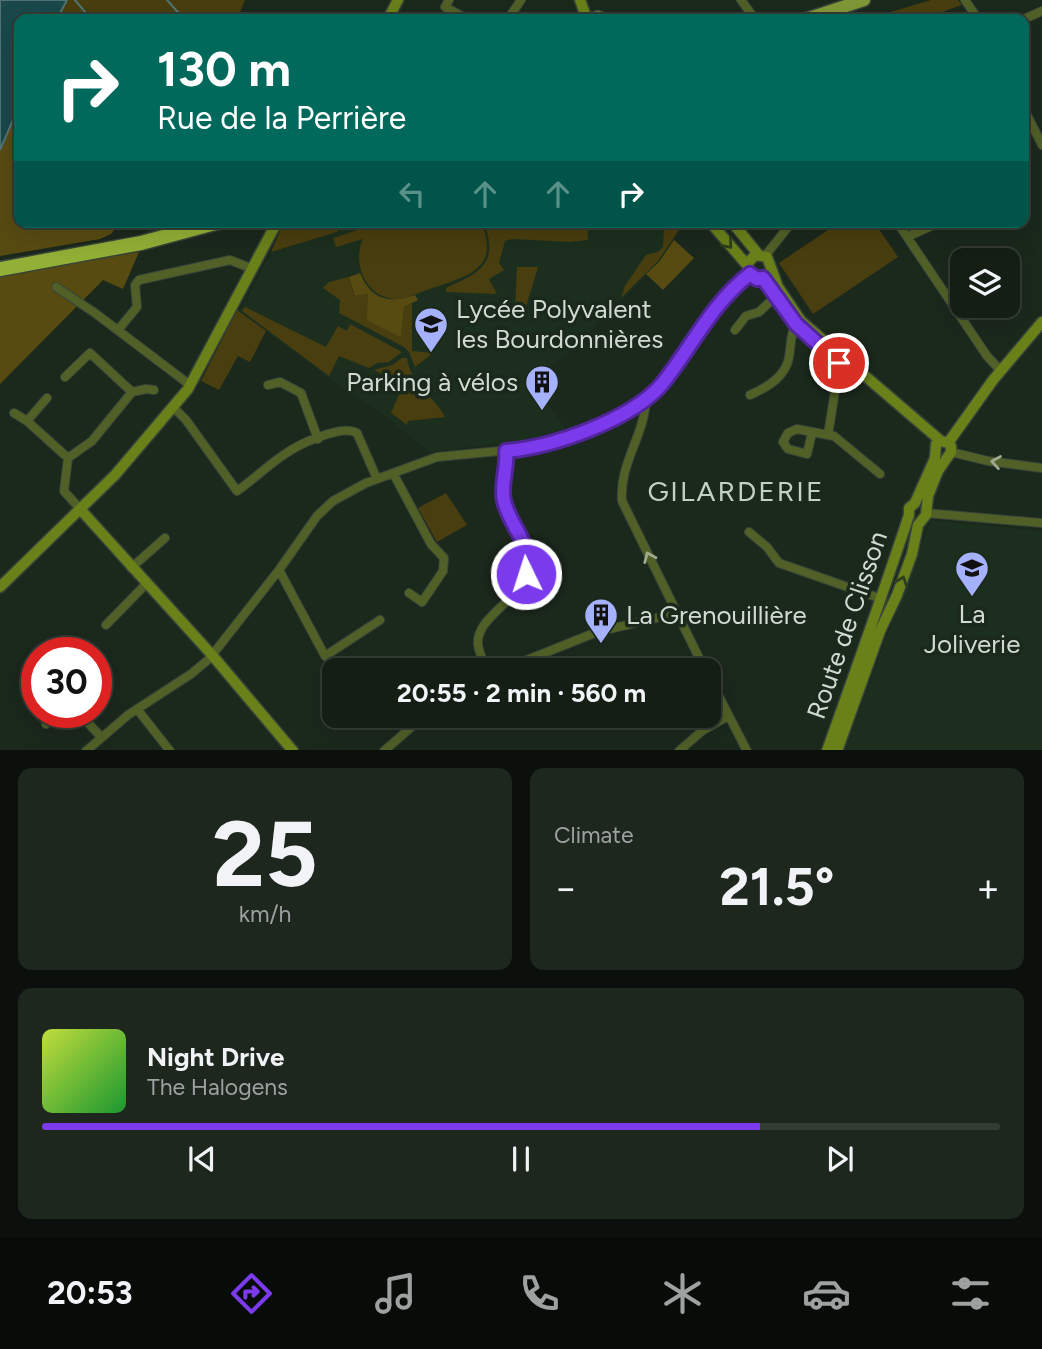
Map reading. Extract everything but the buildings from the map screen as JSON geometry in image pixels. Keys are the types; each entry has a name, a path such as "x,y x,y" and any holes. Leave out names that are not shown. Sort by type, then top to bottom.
{"highway":[{"path":"6,264 169,228"},
{"path":"6,264 141,243 197,228"}],"main road":[{"path":"821,14 864,0"},
{"path":"0,587 126,463 190,385 274,228"},
{"path":"715,228 757,279 767,275"},
{"path":"737,228 770,261 767,275 775,297 796,324 943,449"},
{"path":"748,269 751,257 762,255"},
{"path":"767,275 802,321 943,449"},
{"name":"Route de Clisson","path":"837,750 897,595 943,449 1001,371 1042,322"},
{"name":"Route de Clisson","path":"827,750 872,626 909,516 909,508 922,511"},
{"path":"80,509 212,655 292,750"}],"street":[{"path":"449,0 445,7 458,14"},
{"path":"1029,119 1042,145"},
{"path":"762,255 787,228"},
{"path":"901,228 987,356 1001,371"},
{"path":"907,237 927,228"},
{"path":"118,330 137,307 136,282 230,260 253,269"},
{"path":"87,750 137,709 191,674 212,655 325,507 353,489 443,456 539,446 626,413 662,383 706,320 748,269"},
{"path":"56,287 190,385"},
{"path":"735,330 746,316 759,312 775,297"},
{"path":"750,395 767,388 787,365 791,336 796,324"},
{"path":"65,377 90,353 132,392"},
{"path":"828,435 836,385 847,370"},
{"path":"268,385 280,382 301,393 318,439"},
{"path":"80,509 64,491 68,458 93,441 132,392 154,390"},
{"path":"27,421 47,398"},
{"path":"646,399 645,414 623,474 622,501 699,658"},
{"path":"173,407 186,420 237,491 289,451 335,432 354,430 377,480"},
{"path":"14,413 27,421 68,458"},
{"path":"812,433 834,436 880,474"},
{"path":"943,449 988,461 1042,468"},
{"path":"483,658 478,643 481,629 519,590 527,566 526,549 503,497 506,451"},
{"path":"394,473 431,544 444,558 443,571 422,602 409,593"},
{"path":"922,511 1042,523"},
{"path":"749,531 767,547 779,563 880,598"},
{"path":"131,568 164,538"},
{"path":"279,570 325,656 380,621"},
{"path":"106,625 146,584"},
{"path":"532,658 601,631 678,613"},
{"path":"721,700 746,750"},
{"path":"137,709 169,750"},
{"path":"680,750 702,731 729,716"},
{"path":"93,728 101,737"},
{"path":"385,750 410,728"}],"shaded area":[{"path":"67,0 245,0 239,14 60,14"},
{"path":"931,0 958,0 962,5 936,14 884,14"},
{"path":"14,118 14,228 116,228 111,234 100,239 0,256 0,150"},
{"path":"281,228 339,228 337,232 271,252"},
{"name":"Lycée Polyvalent les Bourdonnières","path":"339,228 682,228 659,262 617,306 541,377 556,397 547,404 566,428 523,441 430,452 374,408 237,310 242,308 271,252 337,232"},
{"path":"364,228 483,228 487,251 477,269 468,275 395,299 376,292 364,277 359,258 363,239 336,247 333,238"},
{"path":"486,228 587,228 588,240 505,241 499,263 504,270 489,279 497,294 446,292 446,288 469,277 484,265 488,257"},
{"path":"664,228 680,228 658,261 621,298 625,286 646,255 658,252 663,247"},
{"path":"831,228 878,228 898,257 813,314 779,263"},
{"path":"674,240 694,258 663,290 646,274 659,262"},
{"path":"139,252 123,289 103,280 0,384 0,274"},
{"path":"517,267 538,267 525,310 515,309"},
{"path":"360,273 370,289 382,298 397,299 415,295 418,300 404,307 401,337 367,320 368,294 355,296 349,277"},
{"path":"349,277 355,296 368,294 401,336 404,307 412,303 412,351 433,353 415,367 404,347 339,313 340,300 323,288 329,282"},
{"path":"245,307 326,347 338,326 347,331 350,324 402,352 389,362 377,363 369,368 339,356 329,376 242,311"},
{"path":"237,310 266,331 250,362 238,356 219,390 201,381"},
{"path":"402,358 407,358 413,375 445,417 408,421 407,425 391,413 403,385 374,370 392,365"},
{"path":"446,493 467,525 437,542 418,508"},
{"name":"La Joliverie","path":"931,520 1042,531 1042,750 844,750"}],"water":[{"path":"0,0 67,0 60,14 14,14 14,118 0,150"}],"waterway":[{"path":"75,0 87,14"},
{"path":"167,0 180,14"}],"place":[{"name":"Lycée Polyvalent les Bourdonnières","path":"431,354"},
{"name":"Parking à vélos","path":"542,412"},
{"name":"La Joliverie","path":"972,598"},
{"name":"La Grenouillière","path":"601,645"}],"district":[{"name":"GILARDERIE","path":"736,491"}],"route":[{"path":"526,574 523,538 507,510 503,497 506,451 539,446 614,419 636,407 662,383 718,305 750,274 753,278 763,278 796,324 839,363"}]}
